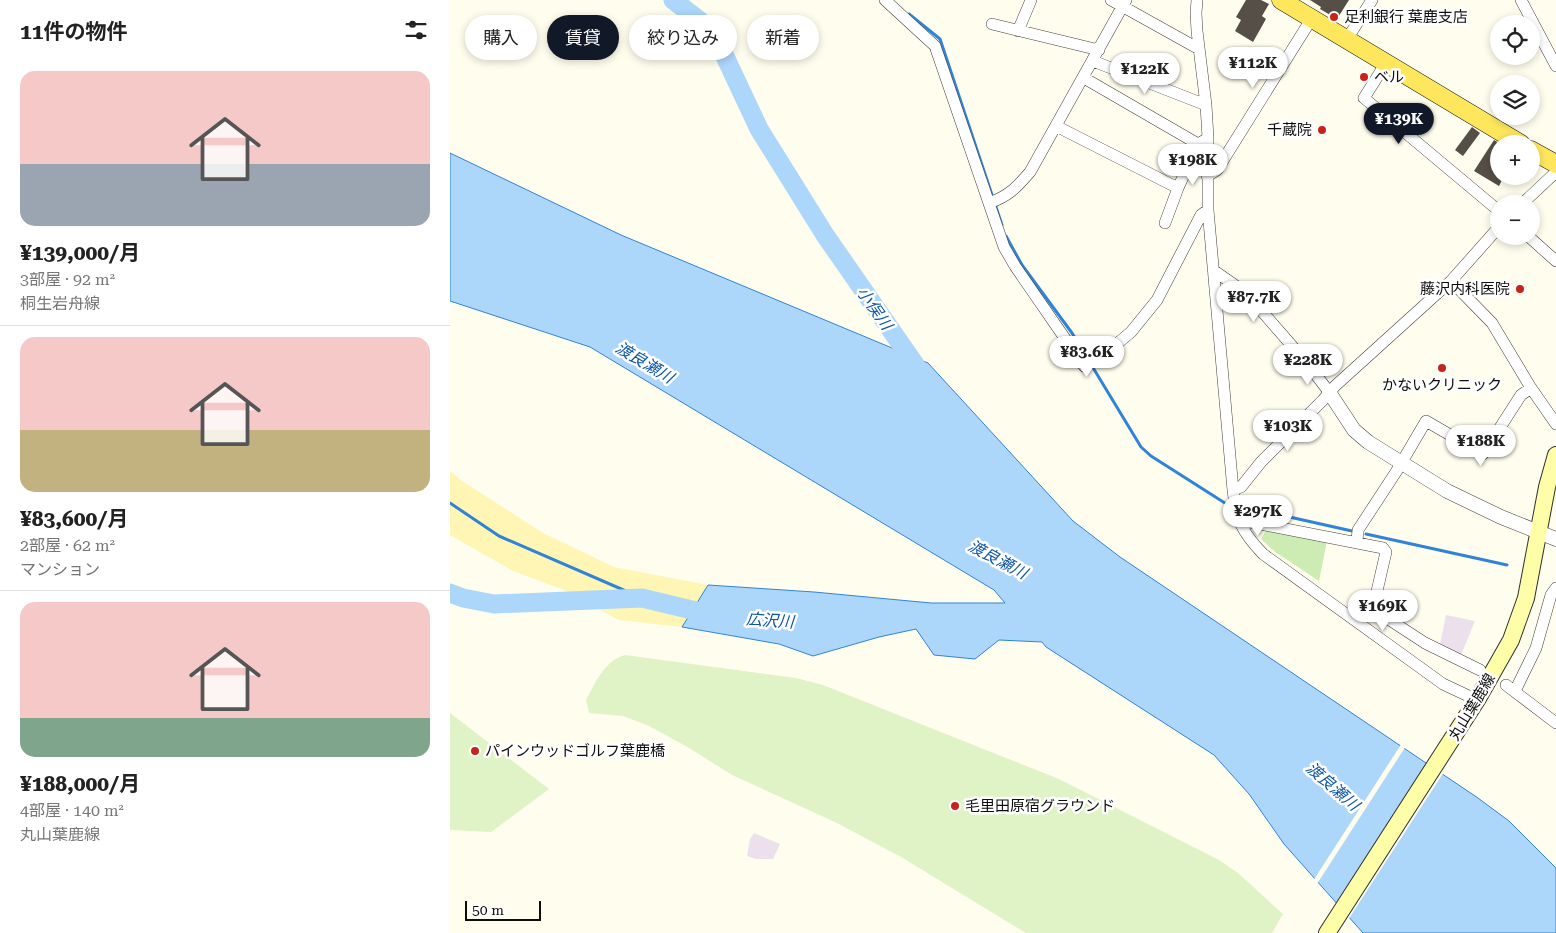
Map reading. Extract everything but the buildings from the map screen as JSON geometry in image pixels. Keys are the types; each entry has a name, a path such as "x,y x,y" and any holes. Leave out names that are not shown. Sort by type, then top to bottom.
{"main road":[{"path":"1281,0 1507,135"},
{"path":"1540,155 1556,164"},
{"name":"丸山葉鹿線","path":"1327,933 1473,706 1510,640 1526,598 1547,487 1556,455"}],"street":[{"path":"885,0 935,46 994,202 1004,247 1084,366 1100,358 1130,332 1157,300 1201,216 1208,210"},
{"path":"1018,31 1031,0"},
{"path":"1111,0 1125,4 1199,50"},
{"path":"1198,0 1196,13 1206,105 1203,141 1208,210 1233,490 1240,523 1248,538 1263,554 1473,706"},
{"path":"1347,39 1372,0"},
{"path":"1521,0 1556,66"},
{"path":"994,202 1014,191 1030,172 1125,4"},
{"path":"1207,176 1217,170 1312,18"},
{"path":"992,24 1100,50"},
{"path":"1093,61 1206,105"},
{"path":"1386,62 1364,98 1490,203"},
{"path":"1084,78 1203,141"},
{"path":"1056,126 1178,188"},
{"path":"1165,222 1178,188 1203,141"},
{"path":"1532,195 1556,172"},
{"path":"1233,490 1241,487 1278,444 1329,392 1451,281 1490,237"},
{"path":"1538,245 1556,261"},
{"path":"1213,270 1246,293 1307,363 1354,430 1368,442 1447,490 1556,539"},
{"path":"1451,281 1492,322 1531,388 1556,424"},
{"path":"1357,541 1358,530 1402,463 1426,421 1483,454 1521,395 1531,388"},
{"path":"1240,523 1255,523 1357,541 1383,548 1386,552 1374,604 1376,611 1425,644 1480,670"},
{"path":"1556,588 1551,595 1536,648 1511,688 1556,724"}],"shaded area":[{"path":"1446,615 1475,621 1461,655 1440,644"},
{"path":"754,833 780,844 773,859 756,859 747,856 750,839"}],"green space":[{"path":"1272,529 1327,541 1319,581 1274,551 1261,539 1265,532"},
{"name":"毛里田原宿グラウンド","path":"625,655 796,678 823,685 1059,779 1219,860 1238,873 1283,914 1272,933 1026,933 901,857 835,822 732,775 686,746 647,725 623,716 589,713 586,700 597,679 611,662"},
{"name":"パインウッドゴルフ葉鹿橋","path":"450,713 549,789 491,832 450,830"}],"sand":[{"path":"450,471 462,481 543,533 614,567 708,585 682,627 619,620 564,590 513,571 450,535"}],"water":[{"name":"渡良瀬川","path":"450,153 621,235 928,363 1073,521 1120,557 1478,798 1509,821 1556,868 1556,933 1363,933 1284,844 1249,794 1214,755 1046,647 1042,642 999,640 975,659 934,655 916,629 879,637 813,656 779,644 682,627 708,585 814,592 931,603 1005,603 994,590 590,347 450,301"}],"pier":[{"path":"1402,743 1406,746 1317,884 1313,881"},
{"path":"1431,763 1444,772 1348,920 1337,908"}],"waterway":[{"name":"小俣川","path":"673,0 713,31 759,129 825,235 923,376"},
{"path":"909,14 940,39 1002,225"},
{"path":"1006,236 1022,265 1072,333 1088,359"},
{"path":"1092,366 1141,447 1151,456 1228,505"},
{"path":"450,503 499,536 642,598"},
{"path":"1241,507 1276,514"},
{"path":"1285,516 1352,531"},
{"path":"1366,534 1507,565"},
{"name":"広沢川","path":"450,593 463,598 494,604 642,598 717,616"}],"place":[{"name":"足利銀行 葉鹿支店","path":"1334,17"},
{"name":"ベル","path":"1364,77"},
{"name":"千蔵院","path":"1322,130"},
{"name":"藤沢内科医院","path":"1520,289"},
{"name":"かないクリニック","path":"1442,368"},
{"name":"パインウッドゴルフ葉鹿橋","path":"475,751"},
{"name":"毛里田原宿グラウンド","path":"955,806"}]}
